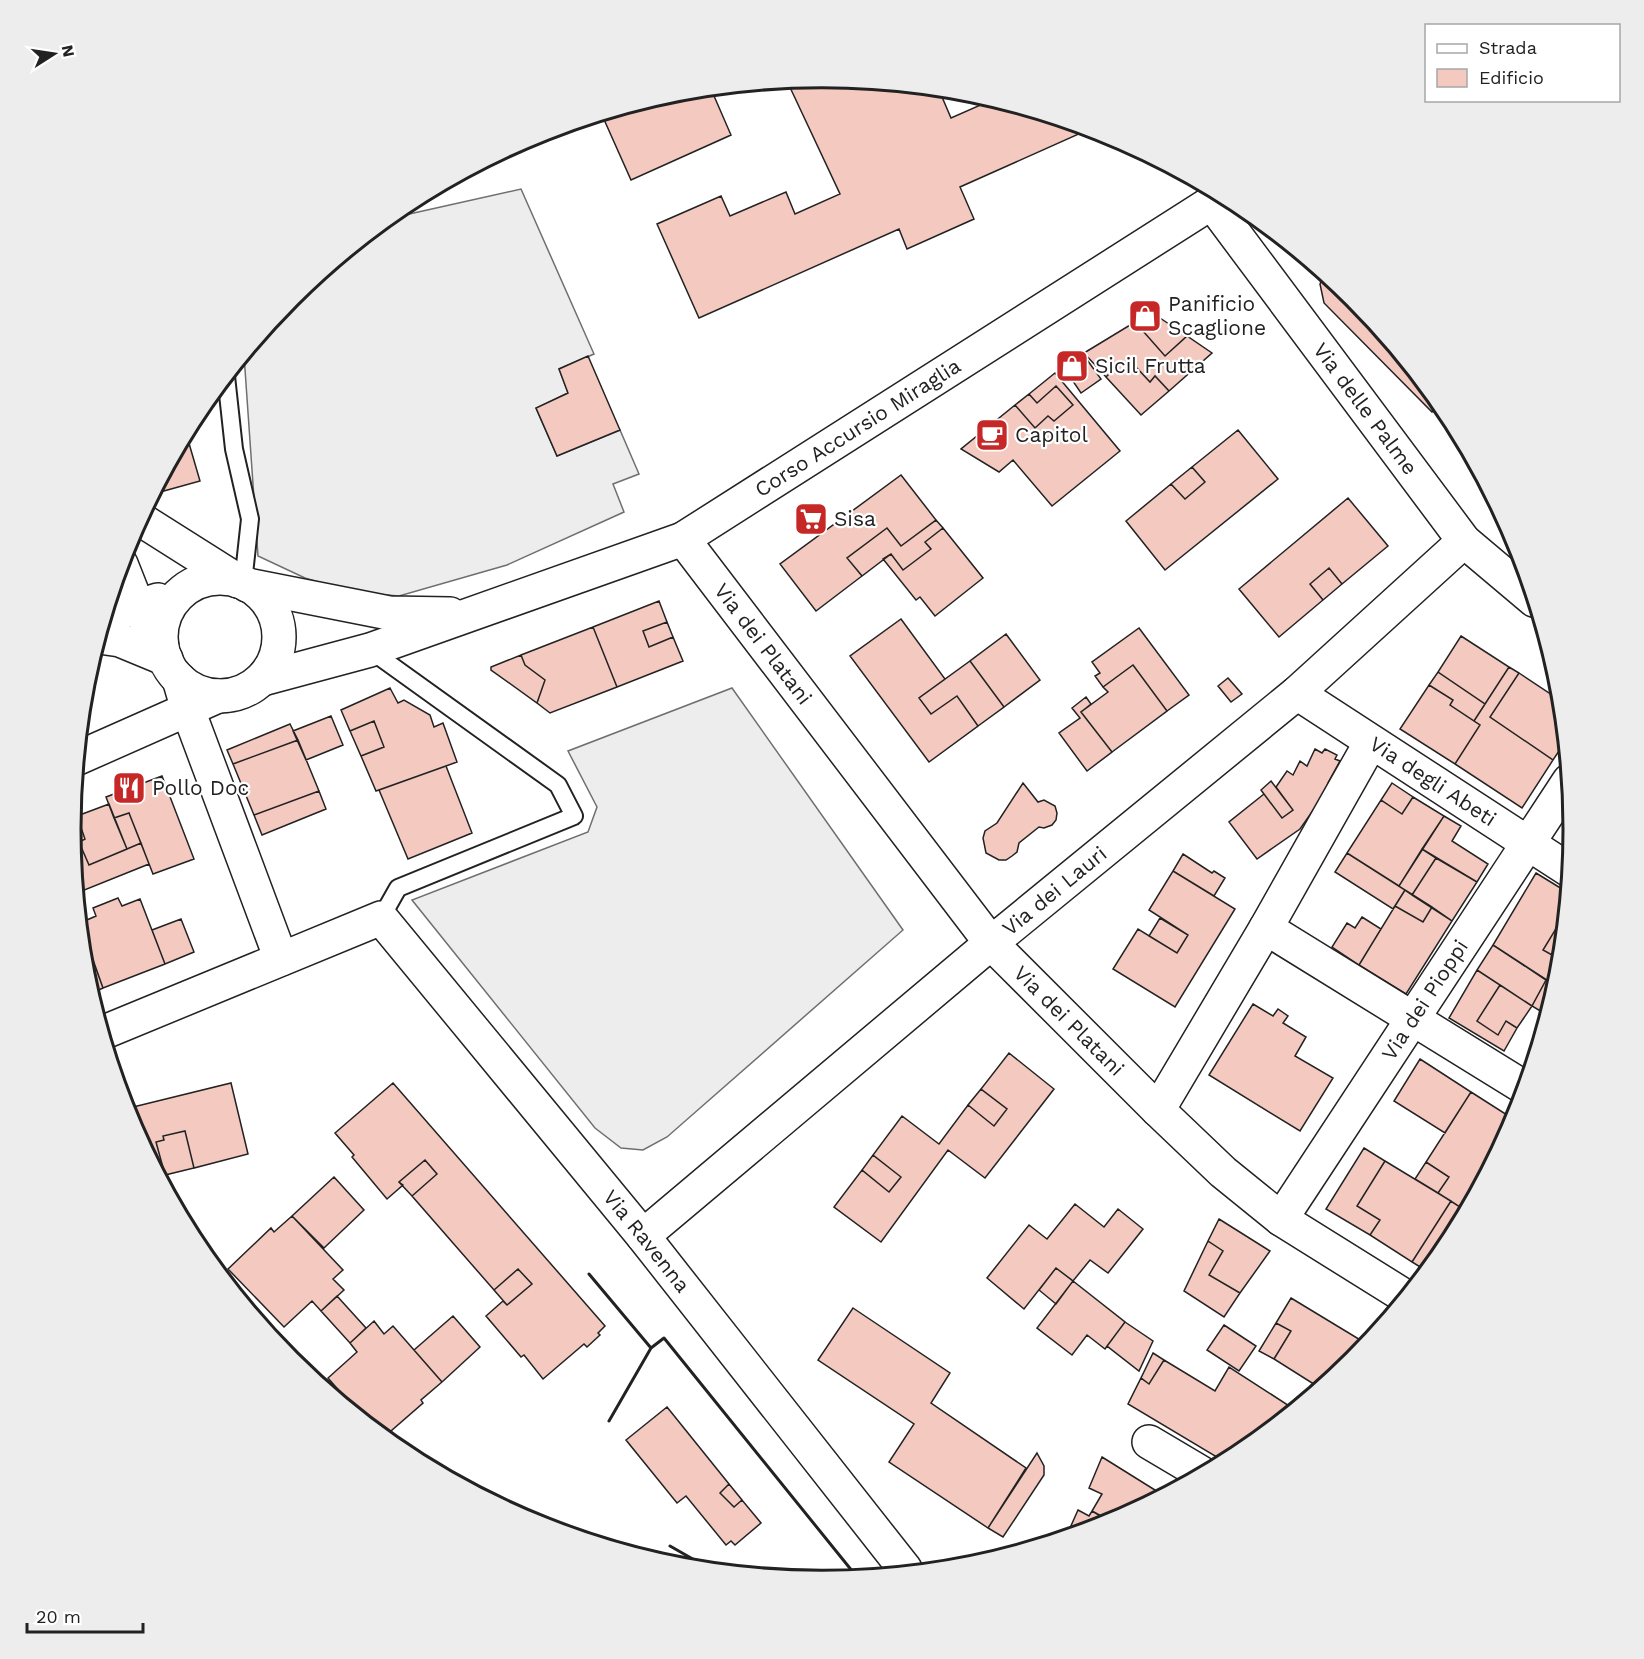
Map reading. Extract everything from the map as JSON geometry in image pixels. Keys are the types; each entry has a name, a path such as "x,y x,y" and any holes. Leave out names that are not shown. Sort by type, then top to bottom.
{"street":[{"name":"Corso Accursio Miraglia","path":"262,679 370,650 683,539 1214,201"},
{"name":"Via delle Palme","path":"1222,206 1464,542 1524,592"},
{"path":"126,576 138,607 169,661 191,688 204,694 234,695 249,689 262,679 272,666 279,636 270,605 243,583 147,523"},
{"name":"Via dei Platani","path":"683,539 991,943 1223,1172 1281,1219 1400,1293"},
{"name":"Via dei Lauri","path":"643,1236 991,943 1297,693 1464,542"},
{"path":"113,615 211,579 226,579 389,613 470,614"},
{"path":"185,590 165,615 162,631 169,661 281,959"},
{"path":"106,638 120,640 169,661"},
{"name":"Via degli Abeti","path":"1297,693 1562,865"},
{"path":"85,755 162,719 219,696"},
{"path":"1158,1110 1266,928 1371,742"},
{"name":"Via dei Pioppi","path":"1281,1219 1561,792"},
{"path":"109,1030 381,918"},
{"name":"Via Ravenna","path":"381,918 643,1236 901,1566"},
{"path":"1266,928 1518,1084"},
{"path":"1149,1442 1195,1469"}],"lane":[{"path":"227,388 234,449 250,519 243,583"},
{"path":"370,650 558,785 574,816 398,888 381,918"}],"shaded area":[{"path":"521,189 594,354 559,369 568,393 536,408 557,456 620,430 639,474 613,484 624,512 507,565 399,596 351,592 305,578 258,556 245,365 298,306 333,272 408,214"},
{"path":"732,688 903,930 667,1137 643,1150 621,1148 595,1128 412,900 588,832 597,807 568,751"}],"building":[{"path":"791,89 870,90 919,95 943,99 951,118 979,106 1014,114 1078,135 960,187 974,219 907,249 899,229 699,318 657,224 721,196 730,216 786,192 795,214 840,194"},
{"path":"714,97 731,135 631,180 605,122 677,103"},
{"path":"1321,282 1379,341 1410,378 1432,412 1324,303"},
{"path":"1151,312 1187,336 1165,356 1135,322"},
{"path":"1135,322 1165,356 1187,336 1212,353 1169,391 1155,376 1150,382 1136,367 1132,371 1122,361 1106,377 1084,353"},
{"path":"588,356 620,430 557,456 536,408 568,393 559,369"},
{"path":"1085,357 1101,379 1081,393 1066,371"},
{"path":"1122,361 1132,371 1136,367 1150,382 1155,376 1169,391 1141,415 1106,377"},
{"path":"1055,373 1120,451 1052,506 1013,460 999,472 961,449 1015,405 1035,428 1048,416 1054,421 1073,405 1056,386 1037,403 1029,394"},
{"path":"1056,386 1073,405 1054,421 1048,416 1035,428 1015,405 1029,394 1037,403"},
{"path":"1238,430 1278,479 1165,570 1126,521 1171,484 1185,499 1205,482 1192,467"},
{"path":"189,444 200,481 163,491"},
{"path":"1192,467 1205,482 1185,499 1171,484"},
{"path":"901,475 936,520 901,546 887,528 847,558 862,576 816,611 780,564"},
{"path":"1348,498 1388,546 1342,584 1329,568 1310,584 1323,600 1279,637 1239,589"},
{"path":"936,520 943,528 925,542 931,549 903,570 891,554 862,576 847,558 887,528 901,546"},
{"path":"943,528 983,578 935,616 920,597 916,600 883,559 891,554 903,570 931,549 925,542"},
{"path":"1329,568 1342,584 1323,600 1310,584"},
{"path":"659,601 667,622 643,631 649,647 673,637 683,661 617,687 593,627"},
{"path":"901,619 945,679 919,698 931,714 957,696 978,726 929,762 850,656"},
{"path":"667,622 673,637 649,647 643,631"},
{"path":"593,627 617,687 550,713 537,703 545,680 525,665 521,655"},
{"path":"1139,628 1189,695 1167,711 1133,665 1103,687 1095,676 1100,673 1092,662"},
{"path":"1006,634 1040,680 1004,707 970,661"},
{"path":"1461,636 1509,667 1485,704 1438,672"},
{"path":"521,655 525,665 545,680 537,703 491,670 491,667"},
{"path":"970,661 1004,707 978,726 957,696 931,714 919,698"},
{"path":"1133,665 1167,711 1112,752 1081,712 1108,692 1103,687"},
{"path":"1509,667 1519,673 1490,717 1553,760 1522,808 1455,764 1480,725 1474,721"},
{"path":"1438,672 1485,704 1474,721 1450,705 1453,700 1429,685"},
{"path":"1519,673 1550,694 1559,752 1553,760 1490,717"},
{"path":"1228,678 1242,694 1231,702 1218,686"},
{"path":"1429,685 1453,700 1450,705 1480,725 1455,764 1400,729"},
{"path":"390,688 398,703 404,700 430,715 434,727 443,723 457,762 376,791 361,756 384,747 374,721 350,731 341,710"},
{"path":"1086,697 1091,704 1081,712 1112,752 1087,771 1059,733 1080,718 1072,708"},
{"path":"331,716 343,745 306,760 293,731"},
{"path":"374,721 384,747 361,756 350,731"},
{"path":"290,724 298,740 233,764 227,750"},
{"path":"298,740 319,791 254,815 233,764"},
{"path":"1315,749 1322,753 1325,749 1337,755 1335,759 1340,761 1328,783 1331,785 1300,829 1257,859 1229,822 1264,794 1282,818 1293,810 1276,787 1287,771 1293,775 1300,761 1307,766"},
{"path":"446,766 472,833 408,859 379,790"},
{"path":"162,776 194,859 153,874 129,813 114,818 106,797"},
{"path":"1271,781 1293,810 1282,818 1261,790"},
{"path":"1023,783 1038,802 1044,800 1055,806 1056,820 1052,825 1039,827 1019,843 1017,852 1012,856 1006,860 999,860 986,853 983,838 985,831 997,823"},
{"path":"1392,783 1413,797 1402,814 1381,800"},
{"path":"319,791 326,809 262,835 254,815"},
{"path":"1413,797 1444,816 1399,886 1347,853 1381,800 1402,814"},
{"path":"109,804 127,849 89,865 82,848 81,841 85,839 81,828 82,814"},
{"path":"129,813 141,843 127,849 114,818"},
{"path":"1444,816 1461,826 1452,841 1488,864 1477,882 1422,849"},
{"path":"81,828 85,839 81,841"},
{"path":"141,843 149,864 84,890 82,848 89,865"},
{"path":"1422,849 1436,858 1412,895 1399,886"},
{"path":"1347,853 1405,890 1393,909 1335,872"},
{"path":"1183,854 1212,873 1214,871 1225,878 1214,896 1173,871"},
{"path":"1436,858 1477,882 1452,921 1412,895"},
{"path":"1173,871 1235,909 1175,1007 1113,969 1138,929 1177,953 1188,935 1149,910"},
{"path":"1536,873 1560,888 1557,927 1543,950 1552,955 1547,980 1493,945"},
{"path":"1405,890 1432,907 1423,922 1395,906"},
{"path":"118,898 122,906 140,899 165,964 103,988 92,958 87,926 87,920 96,916 93,908"},
{"path":"1395,906 1423,922 1432,907 1452,921 1406,994 1359,965"},
{"path":"1362,917 1381,929 1359,965 1332,947 1347,923 1355,928"},
{"path":"1160,918 1188,935 1177,953 1149,936"},
{"path":"181,919 194,952 165,964 152,930"},
{"path":"1557,927 1552,955 1543,950"},
{"path":"1493,945 1546,980 1532,1006 1477,970"},
{"path":"94,967 103,988 99,990 95,974"},
{"path":"1477,970 1500,985 1477,1021 1498,1035 1506,1021 1517,1028 1504,1051 1449,1018"},
{"path":"1546,980 1540,1011 1532,1006"},
{"path":"1500,985 1532,1006 1517,1028 1506,1021 1498,1035 1477,1021"},
{"path":"1253,1004 1273,1016 1278,1009 1288,1016 1283,1023 1306,1037 1295,1056 1333,1078 1300,1131 1209,1075"},
{"path":"1009,1053 1054,1089 985,1178 948,1150 881,1242 834,1207 862,1170 889,1192 901,1177 873,1155 902,1116 939,1144 968,1105 994,1126 1007,1109 981,1089"},
{"path":"1420,1059 1471,1092 1445,1133 1394,1101"},
{"path":"231,1083 248,1154 194,1168 185,1131 163,1136 164,1140 156,1142 163,1169 135,1107"},
{"path":"393,1083 605,1326 598,1333 600,1335 587,1347 584,1344 543,1379 524,1355 521,1357 486,1316 503,1301 507,1305 532,1284 518,1269 494,1290 412,1196 437,1174 425,1160 399,1182 403,1185 387,1199 335,1133"},
{"path":"981,1089 1007,1109 994,1126 968,1105"},
{"path":"1471,1092 1506,1114 1487,1157 1460,1207 1438,1193 1449,1177 1426,1162"},
{"path":"185,1131 194,1168 166,1175 156,1142 164,1140 163,1136"},
{"path":"1364,1148 1385,1161 1357,1206 1380,1220 1370,1235 1326,1209"},
{"path":"873,1155 901,1177 889,1192 862,1170"},
{"path":"425,1160 437,1174 412,1196 399,1182"},
{"path":"1385,1161 1451,1201 1412,1262 1370,1235 1380,1220 1357,1206"},
{"path":"1426,1162 1449,1177 1438,1193 1415,1179"},
{"path":"334,1177 364,1210 324,1248 292,1216"},
{"path":"1451,1201 1460,1207 1420,1267 1412,1262"},
{"path":"1075,1204 1104,1227 1118,1209 1143,1229 1108,1273 1090,1260 1073,1281 1056,1268 1024,1309 987,1278 1029,1225 1047,1239"},
{"path":"292,1216 343,1270 333,1279 344,1290 321,1311 312,1301 284,1327 228,1269 271,1228 274,1232"},
{"path":"1219,1219 1270,1251 1240,1293 1209,1275 1223,1251 1208,1241"},
{"path":"1208,1241 1223,1251 1209,1275 1240,1293 1224,1317 1184,1291"},
{"path":"1056,1268 1073,1281 1056,1304 1039,1290"},
{"path":"518,1269 532,1284 507,1305 494,1290"},
{"path":"1073,1281 1125,1322 1105,1349 1087,1335 1072,1355 1037,1328"},
{"path":"337,1296 366,1328 350,1343 321,1311"},
{"path":"1291,1298 1359,1339 1314,1384 1274,1359 1291,1331 1276,1323"},
{"path":"853,1308 950,1373 931,1403 1026,1468 988,1528 889,1462 914,1424 818,1360"},
{"path":"453,1316 480,1347 442,1382 414,1350"},
{"path":"374,1321 384,1334 393,1326 442,1382 421,1400 423,1403 390,1431 342,1394 328,1378 357,1352 350,1343"},
{"path":"1125,1322 1153,1341 1139,1371 1107,1346"},
{"path":"1276,1323 1291,1331 1274,1359 1259,1351"},
{"path":"1224,1325 1256,1346 1239,1371 1207,1350"},
{"path":"1153,1353 1164,1360 1149,1384 1141,1378"},
{"path":"1164,1360 1215,1391 1229,1367 1288,1405 1216,1457 1128,1404 1141,1378 1149,1384"},
{"path":"667,1407 729,1484 720,1493 734,1507 742,1500 761,1523 735,1545 731,1541 726,1545 686,1496 677,1503 626,1440"},
{"path":"1037,1453 1044,1466 1044,1475 1003,1537 988,1528"},
{"path":"1102,1457 1156,1491 1101,1516 1092,1511 1102,1494 1089,1488"},
{"path":"729,1484 742,1500 734,1507 720,1493"},
{"path":"1078,1510 1089,1516 1092,1511 1101,1516 1070,1527"}],"wall":[{"path":"589,1274 651,1348 664,1338 851,1569"},
{"path":"609,1421 651,1348"},
{"path":"670,1546 692,1558"}],"place":[{"name":"Panificio Scaglione","path":"1145,316"},
{"name":"Sicil Frutta","path":"1072,366"},
{"name":"Capitol","path":"992,435"},
{"name":"Sisa","path":"811,519"},
{"name":"Pollo Doc","path":"129,788"}]}
